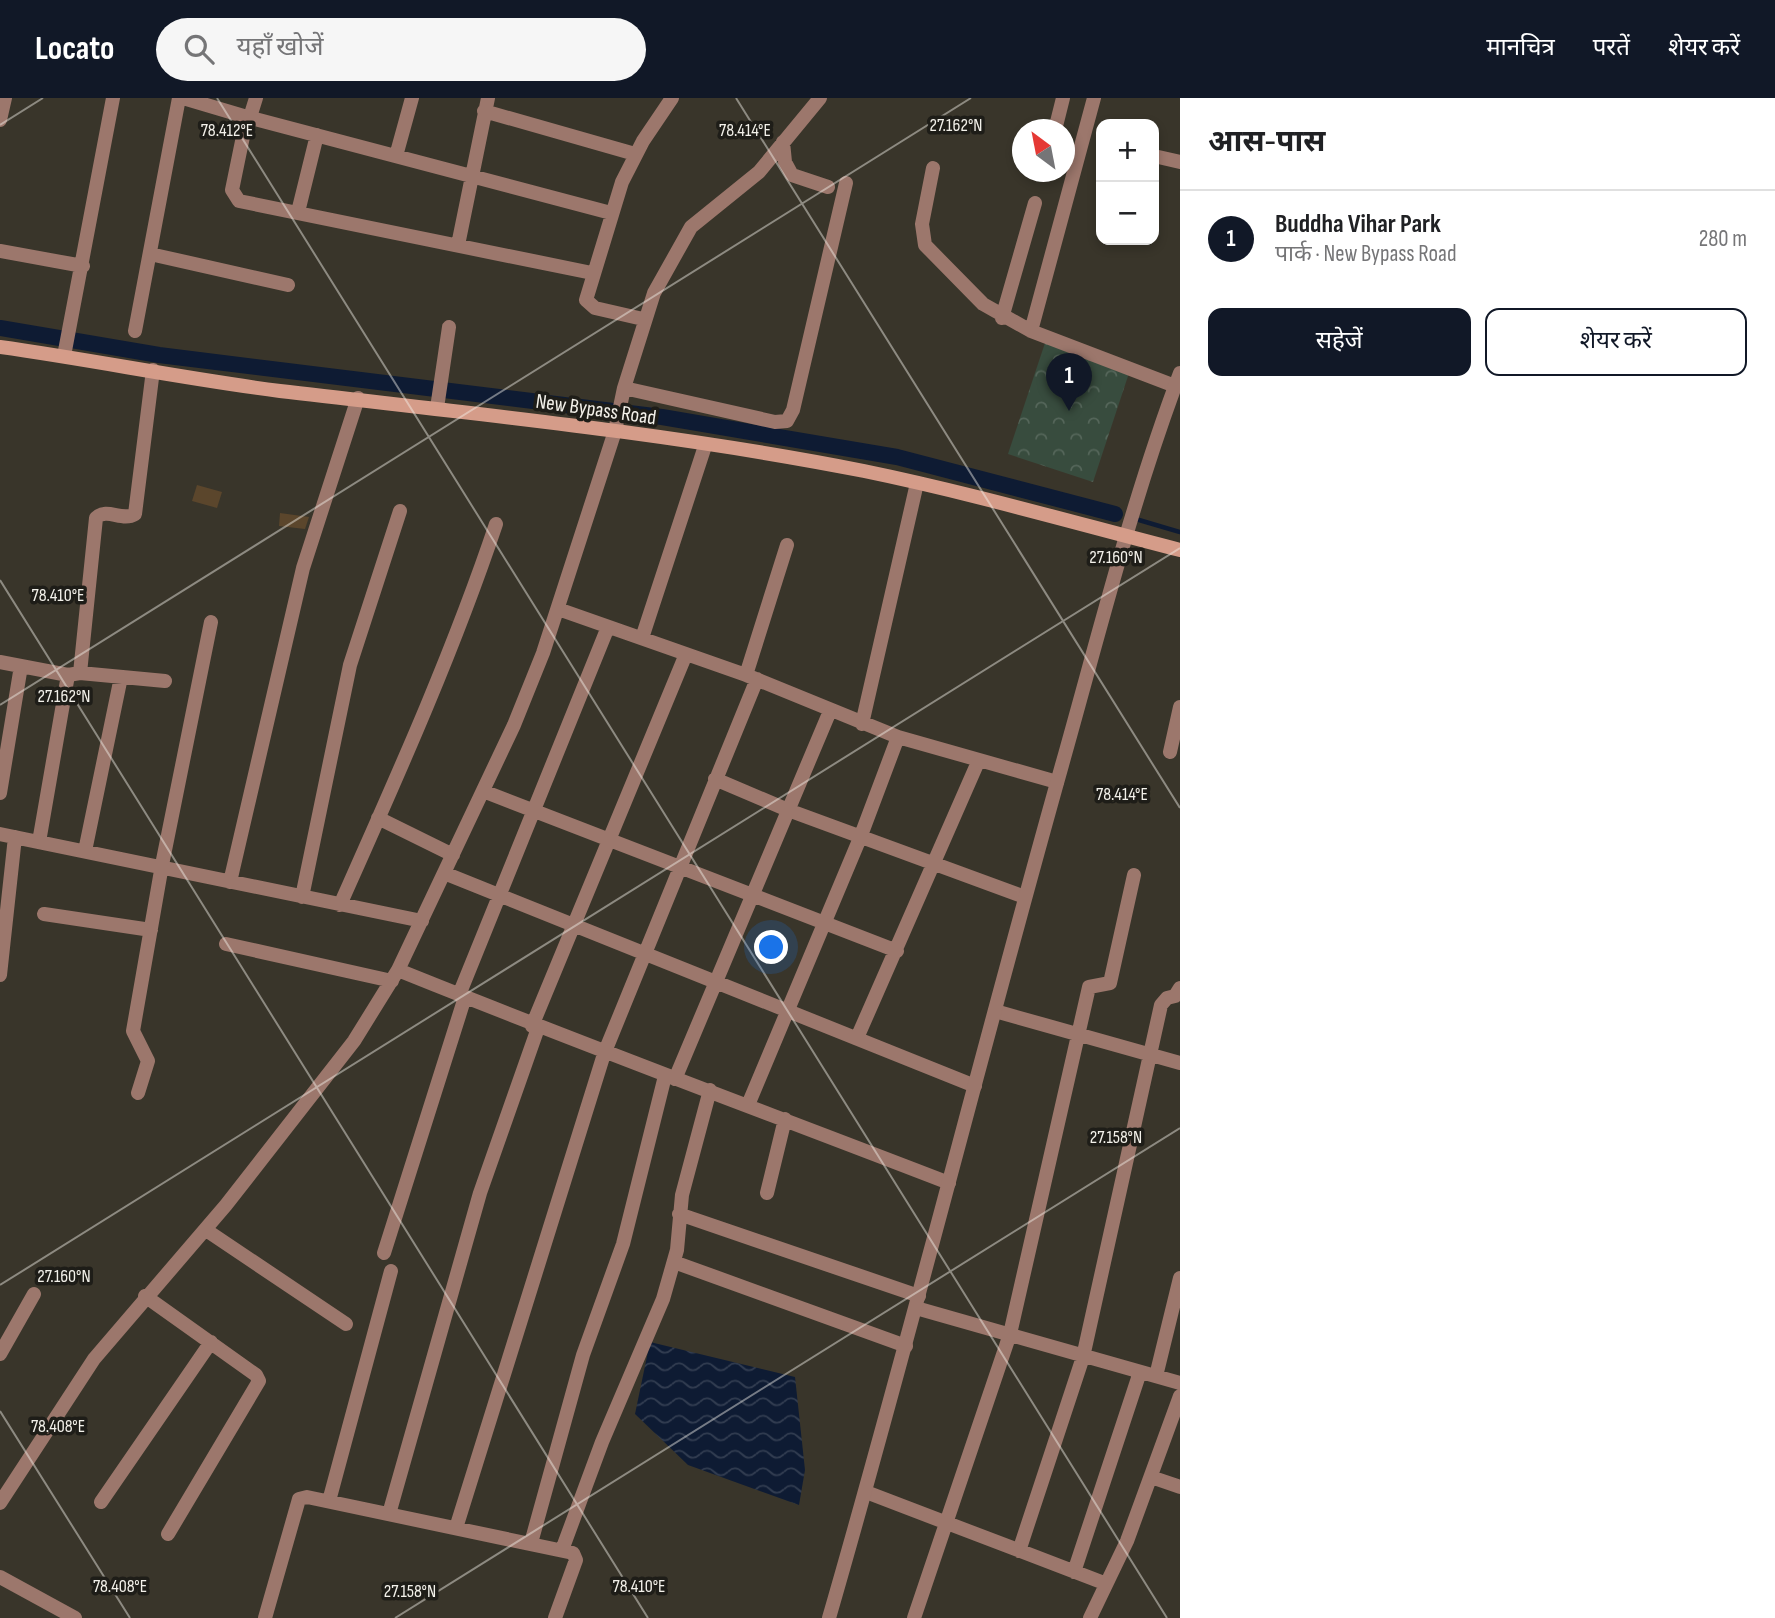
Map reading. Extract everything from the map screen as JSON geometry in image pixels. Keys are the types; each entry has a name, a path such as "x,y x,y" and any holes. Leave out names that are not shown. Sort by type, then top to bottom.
{"main road":[{"name":"New Bypass Road","path":"0,347 66,345 153,370 279,391 358,397 439,397 618,418 705,446 863,471 1180,550"}],"street":[{"path":"0,120 5,98"},
{"path":"66,345 113,98"},
{"path":"135,331 181,98 611,213"},
{"path":"256,98 251,114 247,117 232,194 239,201 592,273"},
{"path":"397,156 412,98"},
{"path":"643,319 589,305 586,300 611,213 635,154 669,102 653,98"},
{"path":"0,1503 75,1385 145,1296 206,1230 346,1051 395,975 514,725 558,609 618,418 643,319 653,293 691,227 759,172 820,98"},
{"path":"1058,119 1063,98"},
{"path":"1031,331 1094,98"},
{"path":"458,245 486,105 635,154"},
{"path":"298,212 317,135"},
{"path":"783,142 785,162 792,175 828,187"},
{"path":"1159,157 1180,162"},
{"path":"829,1618 866,1492 1025,897 1126,536 1178,379 1031,331 983,304 925,245 922,224 933,168"},
{"path":"624,388 775,422 787,421 793,410 846,183"},
{"path":"1002,317 1035,203"},
{"path":"0,251 83,266"},
{"path":"150,254 288,285"},
{"path":"439,397 449,327"},
{"path":"39,842 74,674 96,517 100,514 125,517 135,513 153,370"},
{"path":"230,882 303,568 358,397"},
{"path":"642,638 705,446"},
{"path":"862,724 917,483"},
{"path":"302,897 350,666 400,511"},
{"path":"340,905 434,693 496,524"},
{"path":"456,1528 604,1054 715,779 751,677 787,545"},
{"path":"558,609 751,677 898,737 978,762 1057,782"},
{"path":"138,1093 148,1061 133,1031 162,865 211,622"},
{"path":"384,1253 462,996 608,627"},
{"path":"389,1514 480,1193 535,1027 685,654"},
{"path":"0,662 74,674 165,681"},
{"path":"0,793 21,666"},
{"path":"85,851 121,677"},
{"path":"1170,752 1180,706"},
{"path":"531,1543 583,1355 618,1261 670,1078 717,983 830,711"},
{"path":"748,1105 860,838 898,737"},
{"path":"857,1038 978,762"},
{"path":"715,779 860,838 1025,897"},
{"path":"483,791 897,951"},
{"path":"379,818 453,855"},
{"path":"0,975 7,836 162,865 230,882 422,921"},
{"path":"444,873 975,1086"},
{"path":"914,1618 1010,1334 1089,987 1110,983 1134,875"},
{"path":"44,914 151,930"},
{"path":"226,944 395,975 462,996 604,1054 710,1090 949,1183"},
{"path":"1019,1551 1083,1357 1163,1001 1175,996 1180,988"},
{"path":"995,1011 1180,1063"},
{"path":"562,1550 602,1442 652,1329 674,1262 679,1214 710,1090"},
{"path":"767,1193 785,1119"},
{"path":"679,1214 1010,1334 1180,1383"},
{"path":"206,1230 346,1324"},
{"path":"674,1262 906,1346"},
{"path":"329,1502 391,1271"},
{"path":"1156,1376 1180,1278"},
{"path":"0,1354 34,1294"},
{"path":"145,1296 211,1342 256,1376 258,1381 168,1534"},
{"path":"101,1502 211,1342"},
{"path":"1074,1572 1140,1372"},
{"path":"1090,1618 1104,1583 1126,1541 1180,1396"},
{"path":"1151,1477 1180,1487"},
{"path":"866,1492 946,1525 1104,1583"},
{"path":"265,1618 299,1499 307,1497 573,1553 576,1560 555,1618"},
{"path":"0,1577 75,1618"}],"green space":[{"path":"1046,340 1131,367 1093,482 1008,454"}],"water":[{"path":"650,1342 795,1377 805,1470 799,1505 688,1465 635,1414"}],"building":[{"path":"197,485 222,492 217,508 192,501"},
{"path":"280,513 309,517 305,529 279,526"}],"waterway":[{"path":"0,328 159,355 662,417 897,457 1115,514"},
{"path":"1139,520 1180,532"}],"place":[{"name":"Buddha Vihar Park","path":"1069,411"}]}
